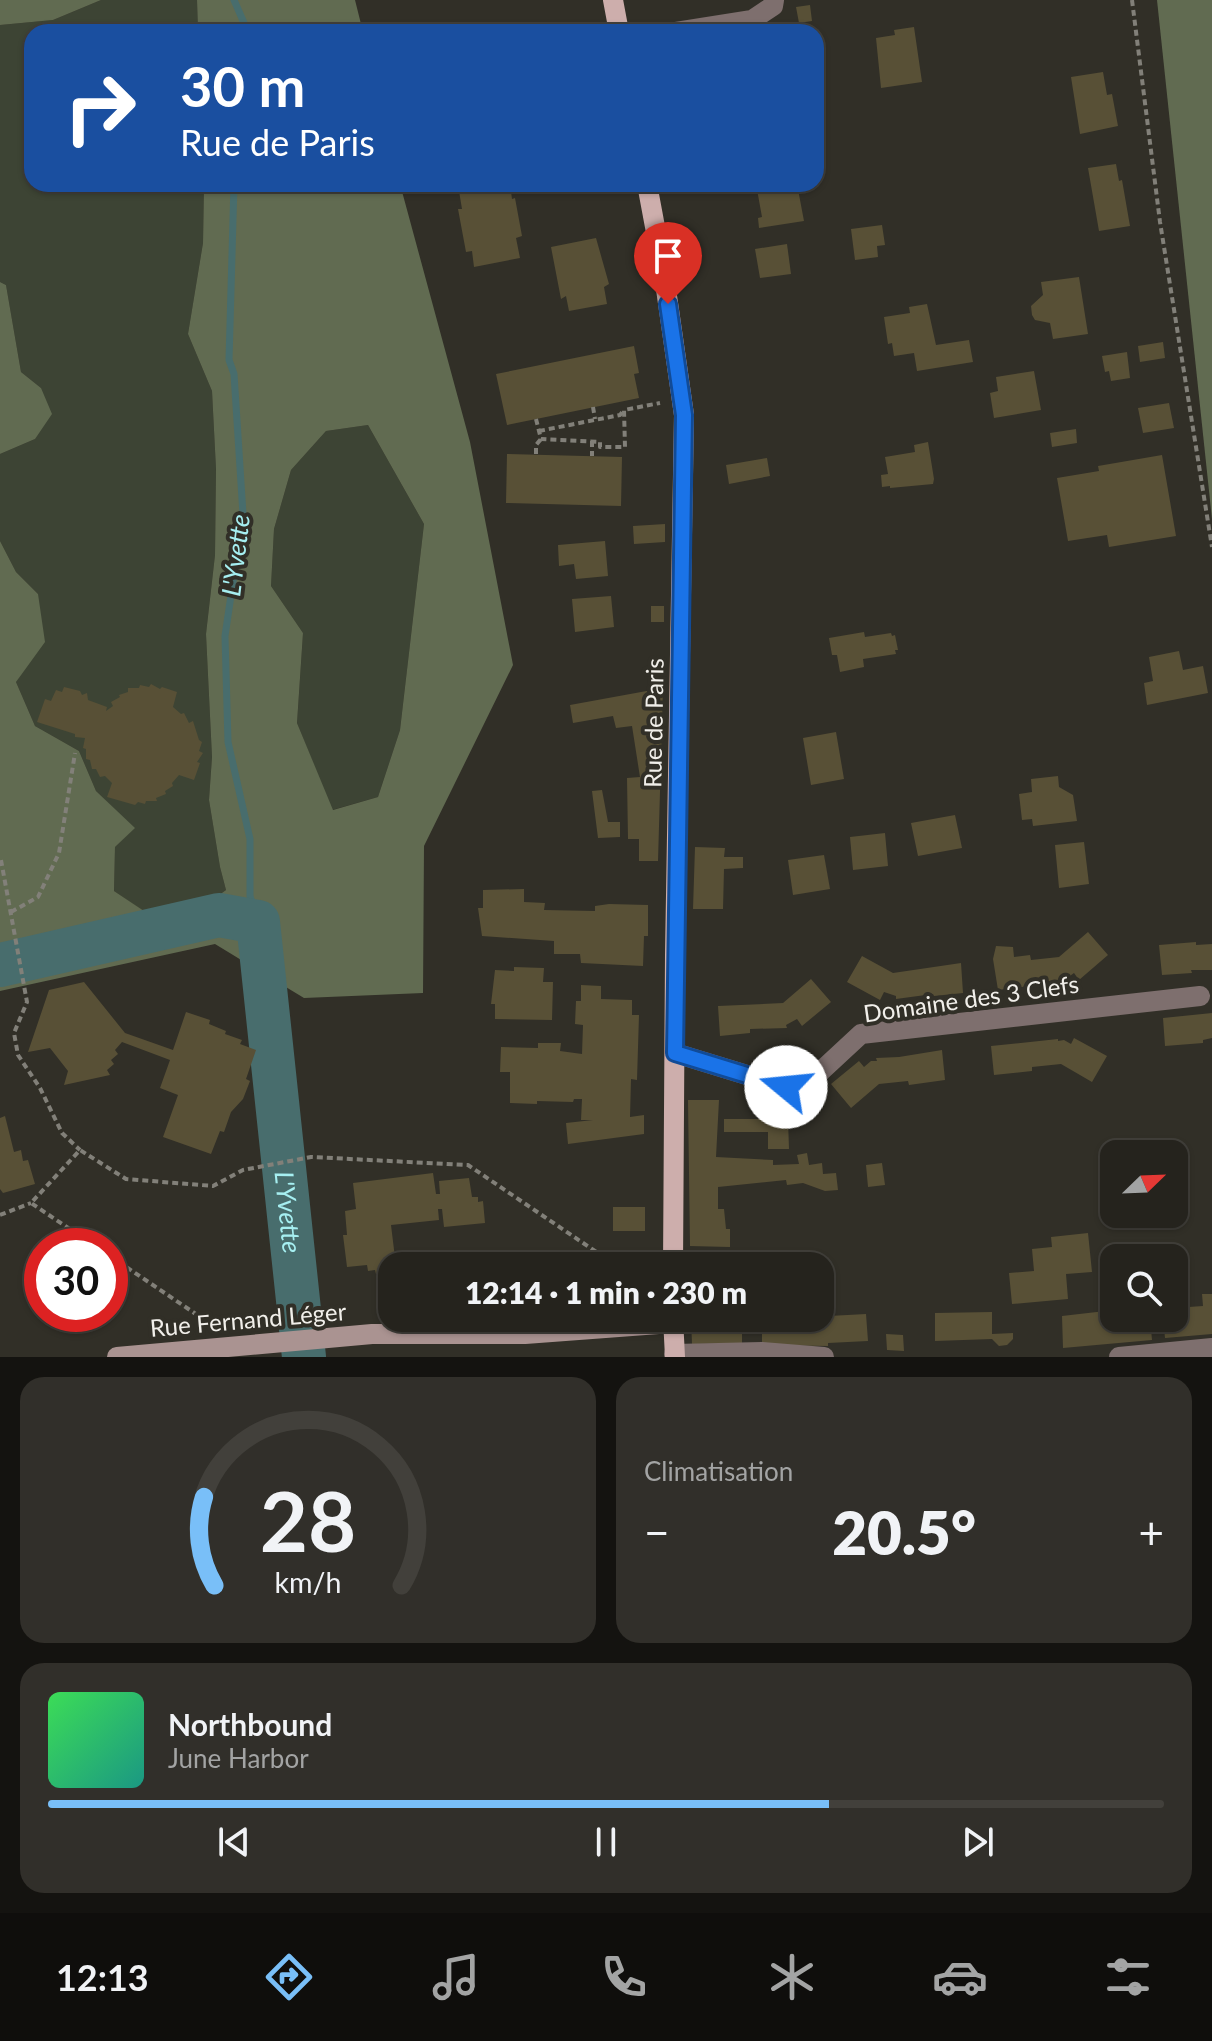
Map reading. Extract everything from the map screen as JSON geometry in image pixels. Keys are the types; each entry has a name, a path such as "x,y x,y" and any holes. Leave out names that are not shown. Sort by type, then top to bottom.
{"main road":[{"path":"613,0 618,24"},
{"name":"Rue de Paris","path":"648,192 684,415 673,1252"},
{"path":"673,1332 674,1355"}],"street":[{"path":"727,24 752,20 773,6 774,0"},
{"name":"Domaine des 3 Clefs","path":"675,1053 786,1087 806,1085 861,1034 1200,996"},
{"name":"Rue Fernand Léger","path":"117,1357 372,1334 548,1332"},
{"path":"1119,1357 1212,1348"},
{"path":"674,1355 762,1352 824,1357"}],"path":[{"path":"1132,0 1160,222 1212,547"},
{"path":"539,431 620,415 624,410 682,398"},
{"path":"593,407 595,419"},
{"path":"541,439 592,441 600,442 600,447 625,447 624,410"},
{"path":"536,419 541,439"},
{"path":"536,454 536,445 541,439"},
{"path":"592,441 592,456"},
{"path":"11,913 38,897 59,853 75,753"},
{"path":"1,860 27,1002 14,1033 18,1055 40,1088 62,1133 80,1150 126,1179 213,1186 243,1170 311,1157 468,1165 596,1252"},
{"path":"0,1215 31,1203 80,1150"},
{"path":"31,1203 68,1228"},
{"path":"128,1268 244,1346"}],"green space":[{"path":"0,0 101,0 53,20 0,25"},
{"path":"101,0 197,0 198,24 24,24 24,192 204,192 203,243 188,334 212,391 216,469 215,555 206,634 212,757 209,800 226,890 208,903 146,913 114,891 115,847 134,828 96,791 79,751 35,726 16,682 27,664 38,594 16,572 0,541 0,454 35,439 41,388 21,372 6,285 0,282 0,25 53,20"},
{"path":"197,0 355,0 361,24 198,24"},
{"path":"1157,0 1212,0 1212,519"},
{"path":"204,192 402,192 470,442 513,665 424,846 423,993 304,998 215,944 0,991 0,541 16,572 38,594 45,642 16,682 35,726 79,751 96,791 135,828 115,847 114,891 147,913 208,903 226,890 209,800 212,757 206,634 215,555 216,469 212,391 188,334 203,243","holes":["368,425 424,524 400,730 378,797 333,810 297,723 303,633 271,586 274,529 291,470 326,431"]},
{"path":"0,282 6,285 21,372 41,388 52,414 35,439 0,454"},
{"path":"368,425 424,524 400,730 378,797 332,810 297,723 303,633 271,586 274,529 291,470 326,431"}],"building":[{"path":"810,5 812,21 799,23 796,7"},
{"path":"914,27 922,82 881,88 876,38 895,35 894,30"},
{"path":"1103,72 1107,95 1112,94 1118,126 1080,134 1071,77"},
{"path":"1116,164 1130,226 1099,231 1088,168"},
{"path":"459,192 511,192 522,236 516,238 520,258 474,267 472,251 466,252 458,209 462,209"},
{"path":"757,192 799,192 804,221 759,228 758,218 762,217"},
{"path":"882,225 885,245 877,246 878,257 855,260 851,229"},
{"path":"596,238 609,284 604,287 607,304 569,311 566,296 561,299 551,247"},
{"path":"787,244 791,274 760,278 755,249"},
{"path":"1079,277 1088,334 1053,339 1050,323 1035,320 1032,315 1031,306 1043,295 1041,282"},
{"path":"927,304 936,345 969,340 973,362 917,371 914,353 894,356 892,343 888,344 884,317 910,313 909,307"},
{"path":"1163,342 1165,358 1140,362 1138,346"},
{"path":"634,346 639,373 634,374 639,398 507,425 496,374"},
{"path":"1127,352 1130,378 1111,381 1109,371 1105,372 1102,356"},
{"path":"1034,371 1041,410 994,418 990,393 998,391 996,377"},
{"path":"1169,403 1174,428 1143,433 1138,408"},
{"path":"1076,429 1077,443 1052,447 1050,433"},
{"path":"928,442 933,484 882,487 881,475 888,474 885,457 915,452 914,445"},
{"path":"507,454 622,457 621,506 506,503"},
{"path":"1162,455 1176,536 1109,547 1107,535 1068,541 1057,478 1099,471 1098,466"},
{"path":"767,458 770,476 729,484 726,465"},
{"path":"665,524 665,542 634,544 633,526"},
{"path":"605,541 608,576 576,579 574,564 559,566 558,545"},
{"path":"611,596 614,627 575,632 572,599"},
{"path":"651,606 664,606 664,622 651,622"},
{"path":"864,632 865,637 895,635 896,654 863,659 864,667 840,672 829,638"},
{"path":"1179,651 1183,670 1203,666 1208,693 1147,705 1144,683 1153,681 1149,657"},
{"path":"151,684 177,692 173,707 184,713 189,723 193,721 202,742 199,751 203,753 197,762 200,763 194,780 179,775 173,786 165,791 166,794 156,798 157,801 138,802 135,805 107,797 112,783 105,776 100,777 96,769 92,769 90,760 86,759 86,749 83,748 85,738 37,722 45,699 51,701 56,690 62,692 64,687 80,691 82,695 87,693 88,700 107,707 106,711 119,695 128,692 128,688 139,688 140,685 149,687"},
{"path":"663,688 658,861 639,861 639,839 628,839 627,778 640,777 632,726 616,728 613,716 573,723 570,705"},
{"path":"836,732 844,779 811,785 803,738"},
{"path":"1058,776 1059,787 1073,795 1077,821 1033,826 1032,819 1022,820 1019,794 1032,792 1031,779"},
{"path":"602,790 608,822 620,822 620,837 598,838 592,791"},
{"path":"955,815 962,848 918,856 911,823"},
{"path":"885,833 888,866 853,870 850,837"},
{"path":"1084,842 1089,884 1059,888 1055,845"},
{"path":"695,847 725,848 724,857 743,857 743,868 724,869 723,909 693,909"},
{"path":"824,855 830,889 793,895 788,860"},
{"path":"524,889 524,902 545,903 544,910 595,911 595,906 609,904 648,905 648,936 644,936 643,966 581,963 580,954 554,954 554,941 482,936 478,908 483,908 483,890"},
{"path":"1088,932 1108,955 1079,980 1074,973 1062,982 998,990 993,959 996,946 1013,947 1014,957 1030,955 1031,960 1059,957"},
{"path":"1196,942 1196,945 1212,944 1212,970 1162,975 1159,945"},
{"path":"862,956 893,973 961,963 963,993 896,999 896,996 884,992 880,1000 847,982"},
{"path":"514,967 544,968 543,982 553,982 552,1020 495,1019 495,1004 491,1004 495,970 514,971"},
{"path":"811,979 831,1002 802,1026 797,1019 786,1025 787,1028 750,1029 750,1033 720,1036 718,1006 783,1003"},
{"path":"84,982 125,1033 173,1050 186,1012 210,1020 209,1024 242,1040 240,1044 256,1050 243,1099 231,1112 211,1154 163,1137 178,1095 160,1088 170,1060 122,1042 115,1050 118,1054 111,1060 114,1064 107,1070 110,1075 64,1085 68,1071 50,1048 28,1052 49,990"},
{"path":"581,985 601,986 601,999 632,1000 632,1015 639,1015 637,1080 631,1079 630,1117 644,1115 644,1134 568,1144 566,1123 593,1120 581,1120 582,1099 574,1099 573,1102 537,1101 537,1104 510,1103 510,1072 500,1072 501,1047 538,1048 538,1043 561,1043 560,1051 582,1054 583,1025 575,1024 576,1001 581,1001"},
{"path":"1212,1013 1212,1038 1203,1040 1203,1043 1165,1046 1163,1018"},
{"path":"1074,1038 1107,1056 1092,1082 1061,1064 994,1075 991,1046 1058,1039 1071,1044"},
{"path":"942,1050 945,1080 909,1085 908,1081 879,1084 851,1108 831,1084 859,1061 864,1067 871,1061 877,1061 876,1058"},
{"path":"688,1100 719,1100 716,1157 773,1160 773,1165 799,1164 797,1155 807,1153 809,1165 822,1163 823,1174 836,1173 838,1190 825,1191 803,1183 787,1185 786,1180 718,1187 718,1209 724,1209 726,1229 730,1229 730,1247 690,1246"},
{"path":"5,1116 14,1152 21,1150 23,1161 28,1160 35,1184 3,1193 0,1189 0,1118"},
{"path":"724,1119 788,1119 789,1149 768,1149 768,1132 724,1132"},
{"path":"882,1163 885,1185 868,1187 866,1165"},
{"path":"433,1173 436,1194 440,1194 439,1181 469,1178 472,1197 478,1197 478,1202 483,1201 485,1223 444,1227 442,1209 438,1209 439,1220 391,1225 394,1252 378,1252 378,1274 375,1270 368,1271 367,1265 347,1267 343,1235 347,1235 345,1211 356,1209 353,1183"},
{"path":"613,1207 645,1207 645,1231 613,1231"},
{"path":"1088,1233 1092,1272 1066,1274 1068,1299 1012,1304 1009,1273 1034,1271 1032,1249 1052,1247 1051,1237"},
{"path":"1202,1294 1212,1294 1212,1334 1165,1338 1164,1332 1188,1332 1188,1307 1203,1306"},
{"path":"992,1312 992,1334 1013,1333 1013,1339 1007,1345 999,1346 992,1339 935,1341 935,1313"},
{"path":"1100,1312 1100,1332 1151,1332 1152,1340 1063,1348 1062,1316"},
{"path":"866,1314 868,1341 828,1343 828,1346 762,1345 762,1332 834,1332 834,1316"},
{"path":"692,1332 742,1332 742,1343 692,1344"},
{"path":"886,1334 903,1335 904,1351 887,1350"}],"waterway":[{"name":"L'Yvette","path":"234,0 244,24"},
{"name":"L'Yvette","path":"234,192 229,360 234,374 243,514 225,636 228,742 250,839 250,896 258,922"},
{"name":"L'Yvette","path":"0,965 219,915 258,922 304,1357"}],"route":[{"path":"668,304 684,415 675,1053 786,1087"}]}
